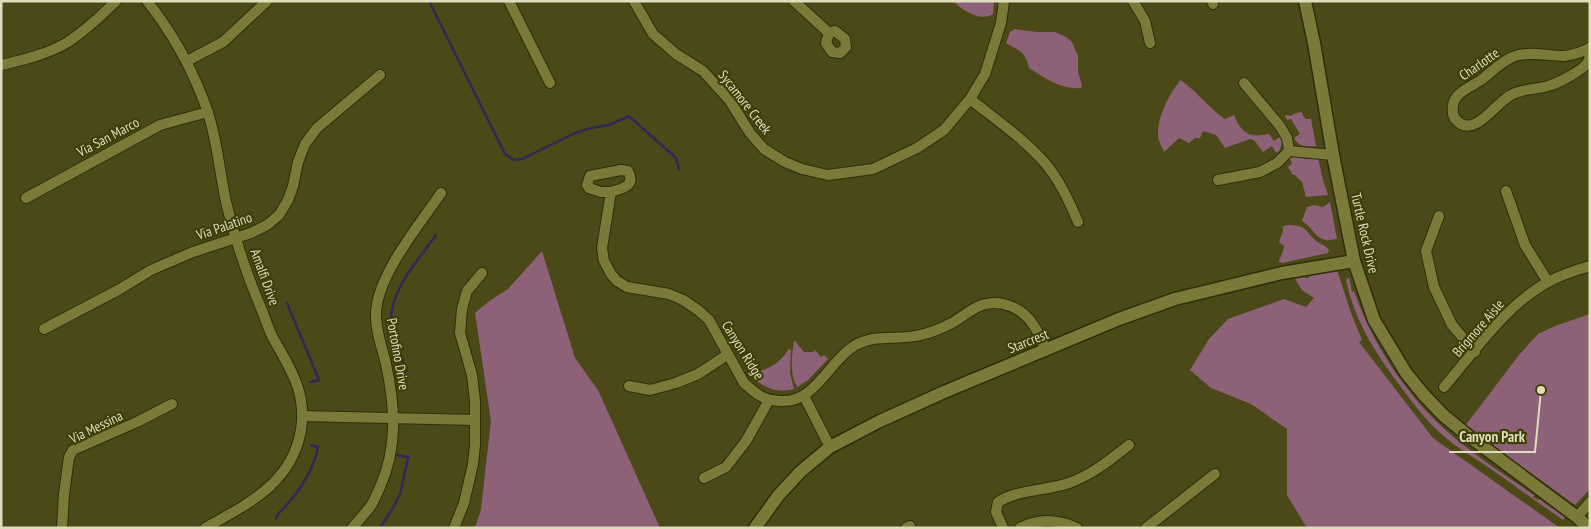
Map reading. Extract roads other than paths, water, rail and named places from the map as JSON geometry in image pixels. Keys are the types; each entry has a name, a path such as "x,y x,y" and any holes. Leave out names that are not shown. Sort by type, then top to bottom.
{"street":[{"path":"1,65 46,52 66,43 90,26 116,1"},
{"name":"Amalfi Drive","path":"147,1 162,20 187,61 208,112 236,238 272,336 296,379 302,416 292,459 281,476 266,491 205,528"},
{"path":"187,61 223,42 267,1"},
{"path":"509,1 550,83"},
{"name":"Sycamore Creek","path":"634,1 653,34 676,54 703,71 730,101 750,132 764,149 802,170 828,175 873,169 917,148 944,130 970,99 985,74 1001,23 1004,1"},
{"path":"794,1 828,34"},
{"path":"1134,1 1144,21 1150,42"},
{"name":"Turtle Rock Drive","path":"1305,1 1354,261 1374,320 1406,373 1443,415 1589,528"},
{"name":"Charlotte","path":"1590,48 1589,60 1585,66 1546,87 1519,91 1509,95 1481,121 1472,126 1464,125 1456,120 1452,113 1454,101 1460,93 1480,81 1504,61 1516,56 1530,54 1566,56 1590,48"},
{"name":"Via Palatino","path":"44,330 120,290 151,270 193,252 251,233 267,225 279,215 288,200 305,144 317,128 380,75"},
{"path":"1218,180 1260,172 1277,163 1289,151 1288,138 1244,83"},
{"path":"970,99 1014,134 1044,162 1067,197 1078,222"},
{"name":"Via San Marco","path":"26,198 160,125 208,112"},
{"path":"1289,151 1333,156"},
{"path":"1506,191 1524,245 1548,282"},
{"name":"Canyon Ridge","path":"611,192 602,248 604,261 610,274 616,281 627,287 669,294 690,305 708,320 744,383 752,391 769,400"},
{"name":"Portofino Drive","path":"352,528 372,504 387,470 392,448 393,419 391,394 378,332 376,311 380,295 390,270 442,193"},
{"path":"1439,216 1426,251 1434,287 1452,324 1475,352"},
{"name":"Starcrest","path":"755,528 778,496 800,472 830,447 880,421 944,392 1120,319 1175,299 1282,273 1354,261"},
{"name":"Brigmore Aisle","path":"1444,387 1513,307 1548,282 1562,275 1590,266"},
{"path":"454,528 464,503 473,464 475,445 475,401 472,375 460,332 462,309 467,291 482,273"},
{"path":"704,478 726,467 746,441 769,400 784,401 804,396 854,346 875,338 913,337 927,334 952,323 981,305 993,303 1009,305 1024,313 1034,325 1046,350"},
{"path":"629,386 650,390 676,383 698,374 727,356"},
{"path":"804,396 830,447"},
{"name":"Via Messina","path":"62,528 68,457 73,450 137,422 172,404"},
{"path":"302,416 475,420"},
{"path":"1002,528 996,512 998,502 1010,495 1069,483 1094,472 1128,445"},
{"path":"1146,528 1215,474"},
{"path":"1577,517 1590,502"},
{"path":"1020,528 1031,522 1051,520 1064,522 1077,528"}],"waterway":[{"path":"429,1 505,154 514,160 522,159 575,133 609,125 629,116 676,158 679,170"},
{"path":"397,374 407,371 393,333 391,314 394,302 405,278 436,235"},
{"path":"287,303 319,380 310,382"},
{"path":"276,518 308,475 318,447 311,445"},
{"path":"380,528 401,491 408,457 396,455"}],"place":[{"name":"Canyon Park","path":"1541,390"}]}
